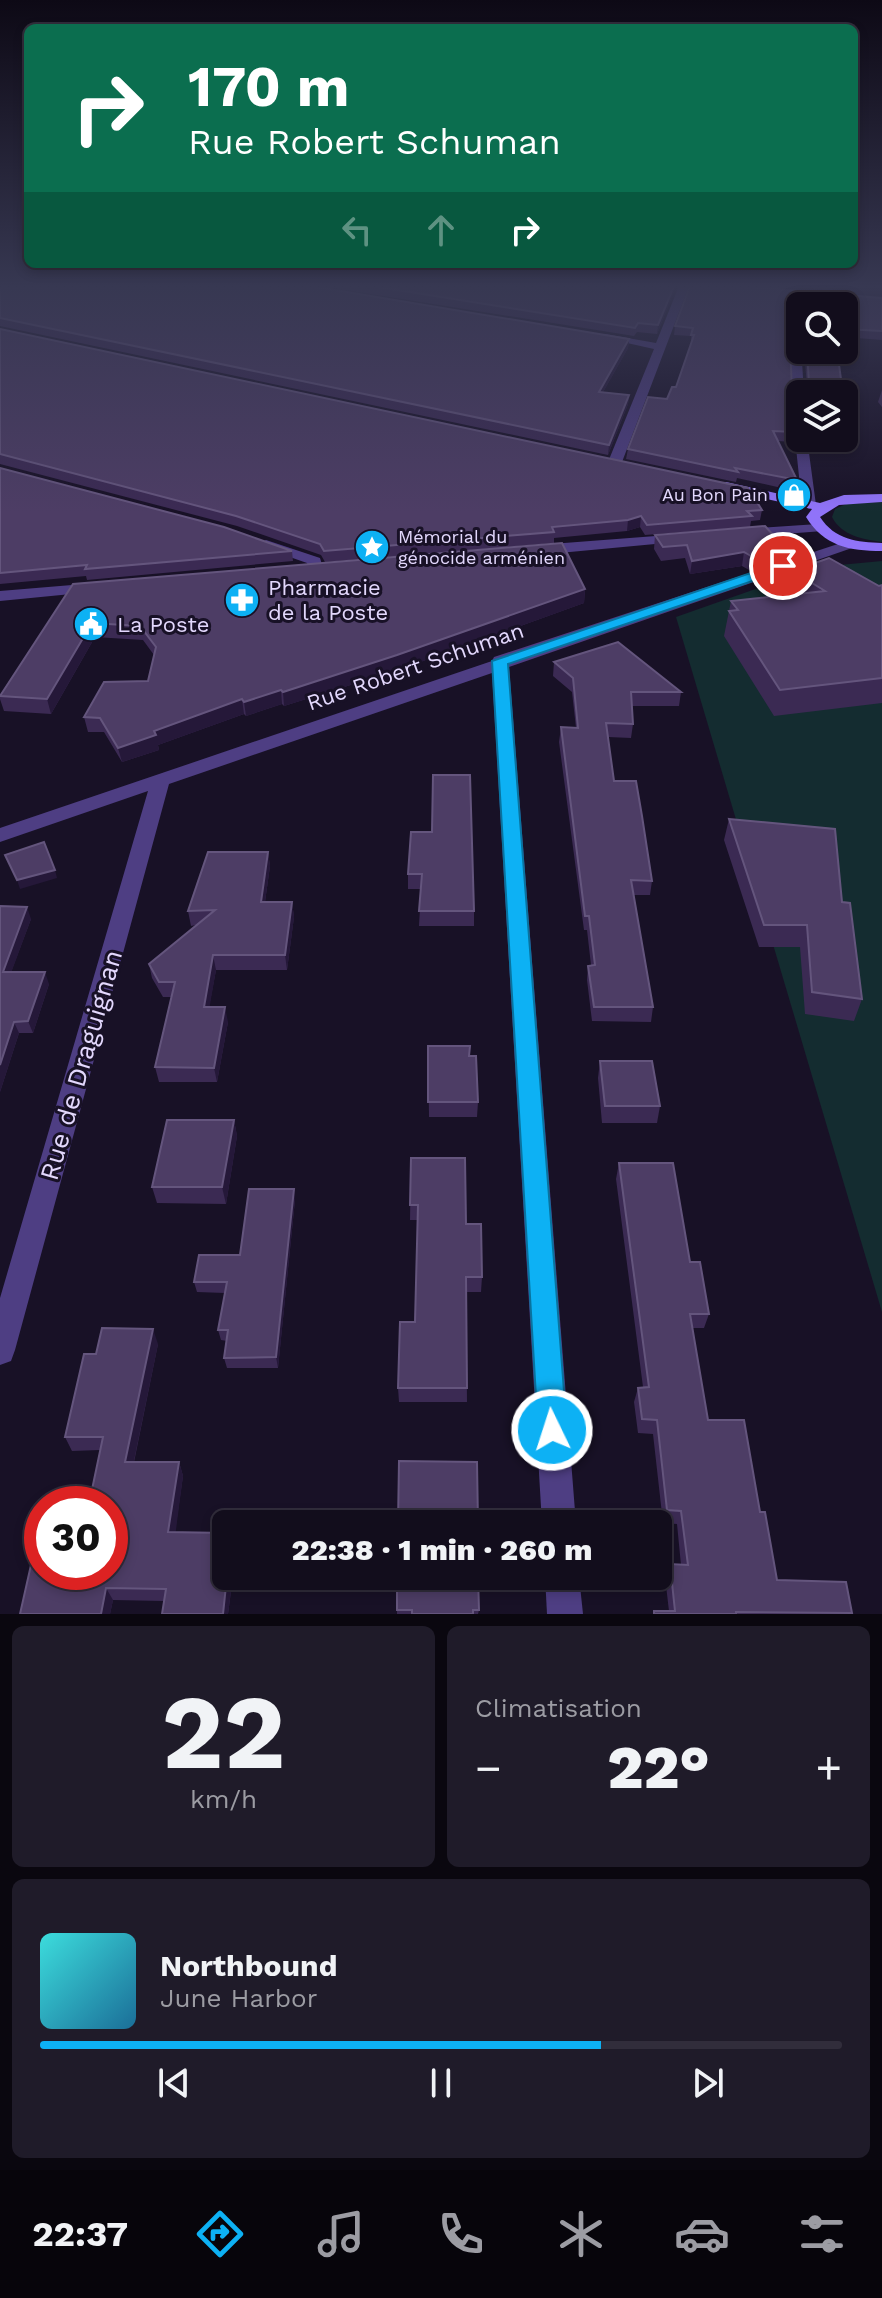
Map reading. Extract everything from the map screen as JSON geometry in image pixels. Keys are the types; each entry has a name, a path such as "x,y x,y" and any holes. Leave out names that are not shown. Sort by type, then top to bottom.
{"street":[{"path":"599,458 622,463 655,361"},
{"path":"804,452 814,506 813,517 818,528 829,538 847,545 882,547"},
{"path":"715,484 814,506 841,500 882,498"},
{"path":"722,535 818,528"},
{"path":"245,537 315,561 323,568 293,570"},
{"path":"520,551 694,537"},
{"name":"Rue Robert Schuman","path":"0,835 500,661 847,545"},
{"path":"0,596 115,586"},
{"path":"500,661 558,1510"},
{"name":"Rue de Draguignan","path":"0,1350 161,779"},
{"path":"563,1590 565,1614"}],"green space":[{"path":"882,502 882,542 847,532 832,517 835,509 846,504"},
{"path":"882,561 882,1312 676,617 818,567"}],"building":[{"path":"0,361 152,361 748,488 762,510 747,511 752,516 647,525 641,516 552,527 554,532 324,551 320,544 236,516 0,454"},
{"path":"208,361 616,361 599,392 629,395 609,445"},
{"path":"685,361 786,361 791,364 792,380 786,380 786,432 773,431 797,480 735,468 738,472 628,449 648,397 667,399 672,387 676,387"},
{"path":"808,364 839,364 841,380 809,380"},
{"path":"0,468 224,527 292,551 0,573"},
{"path":"765,526 783,546 751,556 744,552 692,561 687,545 663,547 655,535"},
{"path":"562,543 585,589 283,692 281,690 244,702 242,699 154,731 156,735 118,748 100,718 84,717 104,682 148,681 156,647 140,626 92,623 47,699 0,696 73,584"},
{"path":"797,548 812,564 829,558 882,585 882,678 780,690 729,611 738,610 731,601 825,591 770,557"},
{"path":"618,642 681,692 631,692 633,724 606,723 614,781 636,781 642,816 652,881 631,880 653,1007 594,1007 588,966 595,965 589,916 585,916 561,727 578,728 573,678 554,662"},
{"path":"433,775 470,775 474,911 419,911 422,874 408,874 411,832 432,832"},
{"path":"729,819 835,829 842,902 850,903 862,999 812,992 807,925 764,925"},
{"path":"44,842 55,870 17,880 5,855"},
{"path":"208,852 268,852 261,902 292,902 285,955 213,955 204,1007 225,1007 214,1068 155,1067 175,982 159,982 149,964 215,910 188,911"},
{"path":"0,906 27,907 3,972 45,972 28,1021 14,1022 0,1065"},
{"path":"428,1046 470,1046 469,1056 476,1056 478,1102 428,1102"},
{"path":"600,1061 652,1061 660,1106 605,1106"},
{"path":"167,1120 234,1120 222,1187 152,1187"},
{"path":"411,1158 465,1158 466,1224 481,1224 482,1277 466,1277 467,1388 398,1388 400,1322 415,1322 418,1205 410,1205"},
{"path":"619,1163 673,1163 690,1262 700,1262 709,1314 690,1314 708,1420 744,1420 760,1512 765,1512 777,1580 846,1582 852,1613 654,1614 654,1611 675,1611 672,1564 688,1565 681,1511 667,1510 657,1420 642,1419 638,1388 649,1387"},
{"path":"249,1189 294,1189 276,1357 224,1358 228,1330 218,1330 227,1282 194,1282 199,1255 240,1255"},
{"path":"102,1328 153,1329 125,1462 179,1462 168,1532 212,1533 212,1590 226,1590 223,1614 162,1614 166,1589 128,1588 128,1486 93,1486 103,1437 65,1437 84,1354 96,1354"},
{"path":"399,1461 477,1462 478,1510 398,1510"},
{"path":"25,1590 106,1590 101,1614 20,1614"},
{"path":"397,1590 478,1590 479,1610 473,1610 473,1614 412,1614 412,1610 397,1610"}],"place":[{"name":"Au Bon Pain","path":"794,495"},
{"name":"Mémorial du génocide arménien","path":"372,547"},
{"name":"Pharmacie de la Poste","path":"242,600"},
{"name":"La Poste","path":"91,624"}],"route":[{"path":"552,1430 500,661 783,566"}]}
